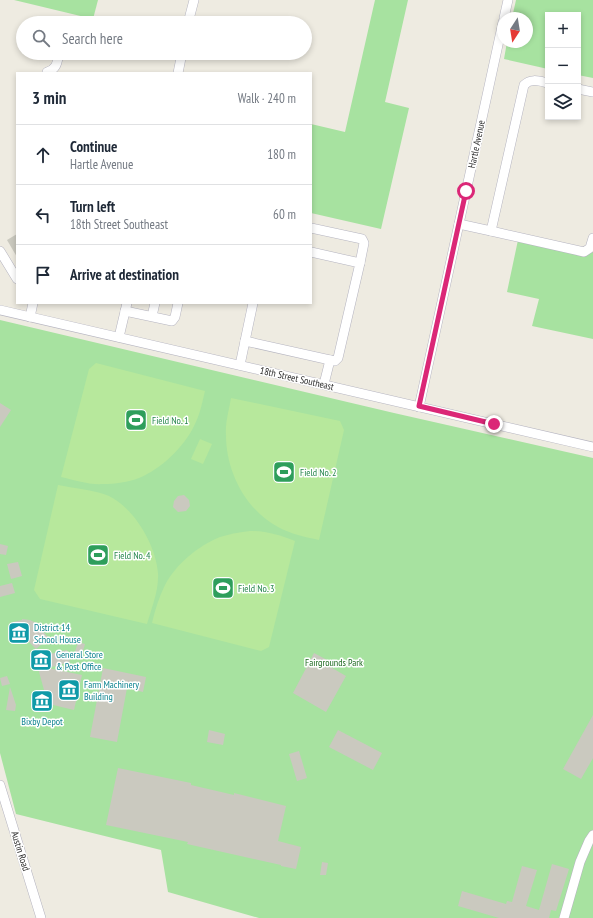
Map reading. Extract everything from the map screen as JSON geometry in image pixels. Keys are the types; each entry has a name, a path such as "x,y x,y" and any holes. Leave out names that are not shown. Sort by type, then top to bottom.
{"street":[{"path":"190,16 194,0"},
{"path":"505,12 508,0"},
{"name":"Hartle Avenue","path":"419,406 497,48"},
{"path":"46,72 54,69 57,60"},
{"path":"178,72 181,60"},
{"path":"491,231 524,85 528,81 535,80 545,82"},
{"path":"581,90 593,92"},
{"path":"459,224 584,252 590,248 593,238"},
{"path":"245,340 335,361 338,358 364,243 362,239 312,228"},
{"path":"0,251 16,277"},
{"path":"312,252 360,263"},
{"path":"30,316 33,304"},
{"path":"152,316 155,304"},
{"path":"120,337 126,307 172,321 175,317 178,304"},
{"path":"240,365 253,304"},
{"name":"18th Street Southeast","path":"0,310 593,447"},
{"path":"324,384 330,360"},
{"name":"Austin Road","path":"0,785 41,918"},
{"path":"564,918 580,862 593,835"}],"green space":[{"path":"14,0 98,0 94,16 81,16"},
{"path":"375,0 408,0 385,102 409,108 381,229 312,213 312,124 345,132"},
{"path":"516,0 593,0 593,78 581,76 581,12 545,12 545,68 504,59 506,48 533,48 533,12 513,12"},
{"path":"518,240 592,253 593,249 593,339 532,326 539,299 507,292"},
{"name":"Fairgrounds Park","path":"0,320 394,413 593,458 593,918 259,918 168,892 161,850 16,814 0,753"},
{"name":"Field No. 1","path":"96,363 205,391 198,418 184,442 171,456 155,469 130,481 112,484 92,484 61,477 89,369"},
{"name":"Field No. 2","path":"231,398 340,421 344,430 319,540 288,532 278,527 256,510 240,488 229,462 227,449 226,426"},
{"path":"200,439 212,444 203,464 191,459"},
{"name":"Field No. 4","path":"58,485 109,496 127,509 142,528 153,551 158,573 156,592 147,624 40,599 34,590"},
{"name":"Field No. 3","path":"250,531 273,534 295,541 269,647 261,651 152,623 157,604 165,585 175,570 188,556 204,545 220,537"}],"building":[{"path":"16,235 16,255 7,240"},
{"path":"0,403 11,410 0,427"},
{"path":"184,495 189,500 190,506 186,511 178,512 173,507 174,501 178,496"},
{"path":"0,544 8,546 6,555 0,554"},
{"path":"18,562 22,576 11,579 7,564"},
{"path":"12,583 15,593 0,597 0,586"},
{"path":"22,619 30,620 38,624 38,626 49,638 36,649 27,640 16,642 13,622"},
{"path":"78,642 85,644 82,654 75,652"},
{"path":"67,650 70,662 48,668 82,675 74,710 49,704 50,709 40,712 34,693 44,690 38,668 37,669 33,657 50,652 50,654"},
{"path":"314,653 329,661 327,665 346,676 326,712 293,693"},
{"path":"103,668 146,677 143,692 127,688 117,742 90,737"},
{"path":"7,676 10,684 2,686 0,678"},
{"path":"10,687 16,705 15,711 6,710"},
{"path":"593,715 593,758 581,779 563,769"},
{"path":"209,730 225,734 223,745 207,742"},
{"path":"338,730 382,753 373,770 329,747"},
{"path":"299,751 307,778 297,781 289,754"},
{"path":"118,768 191,783 191,785 234,795 234,793 286,806 278,841 301,847 296,869 187,844 188,842 106,825"},
{"path":"322,862 328,863 326,875 320,875"},
{"path":"552,864 569,869 556,911 551,910 549,918 499,918 458,906 462,891 506,904 507,901 512,902 522,866 537,870 526,906 539,910"}],"place":[{"name":"Field No. 1","path":"136,420"},
{"name":"Field No. 2","path":"284,472"},
{"name":"Field No. 4","path":"98,555"},
{"name":"Field No. 3","path":"223,588"},
{"name":"District 14 School House","path":"19,633"},
{"name":"General Store & Post Office","path":"41,660"},
{"name":"Farm Machinery Building","path":"69,690"},
{"name":"Bixby Depot","path":"42,701"}],"route":[{"path":"466,191 419,406 494,424"}]}
